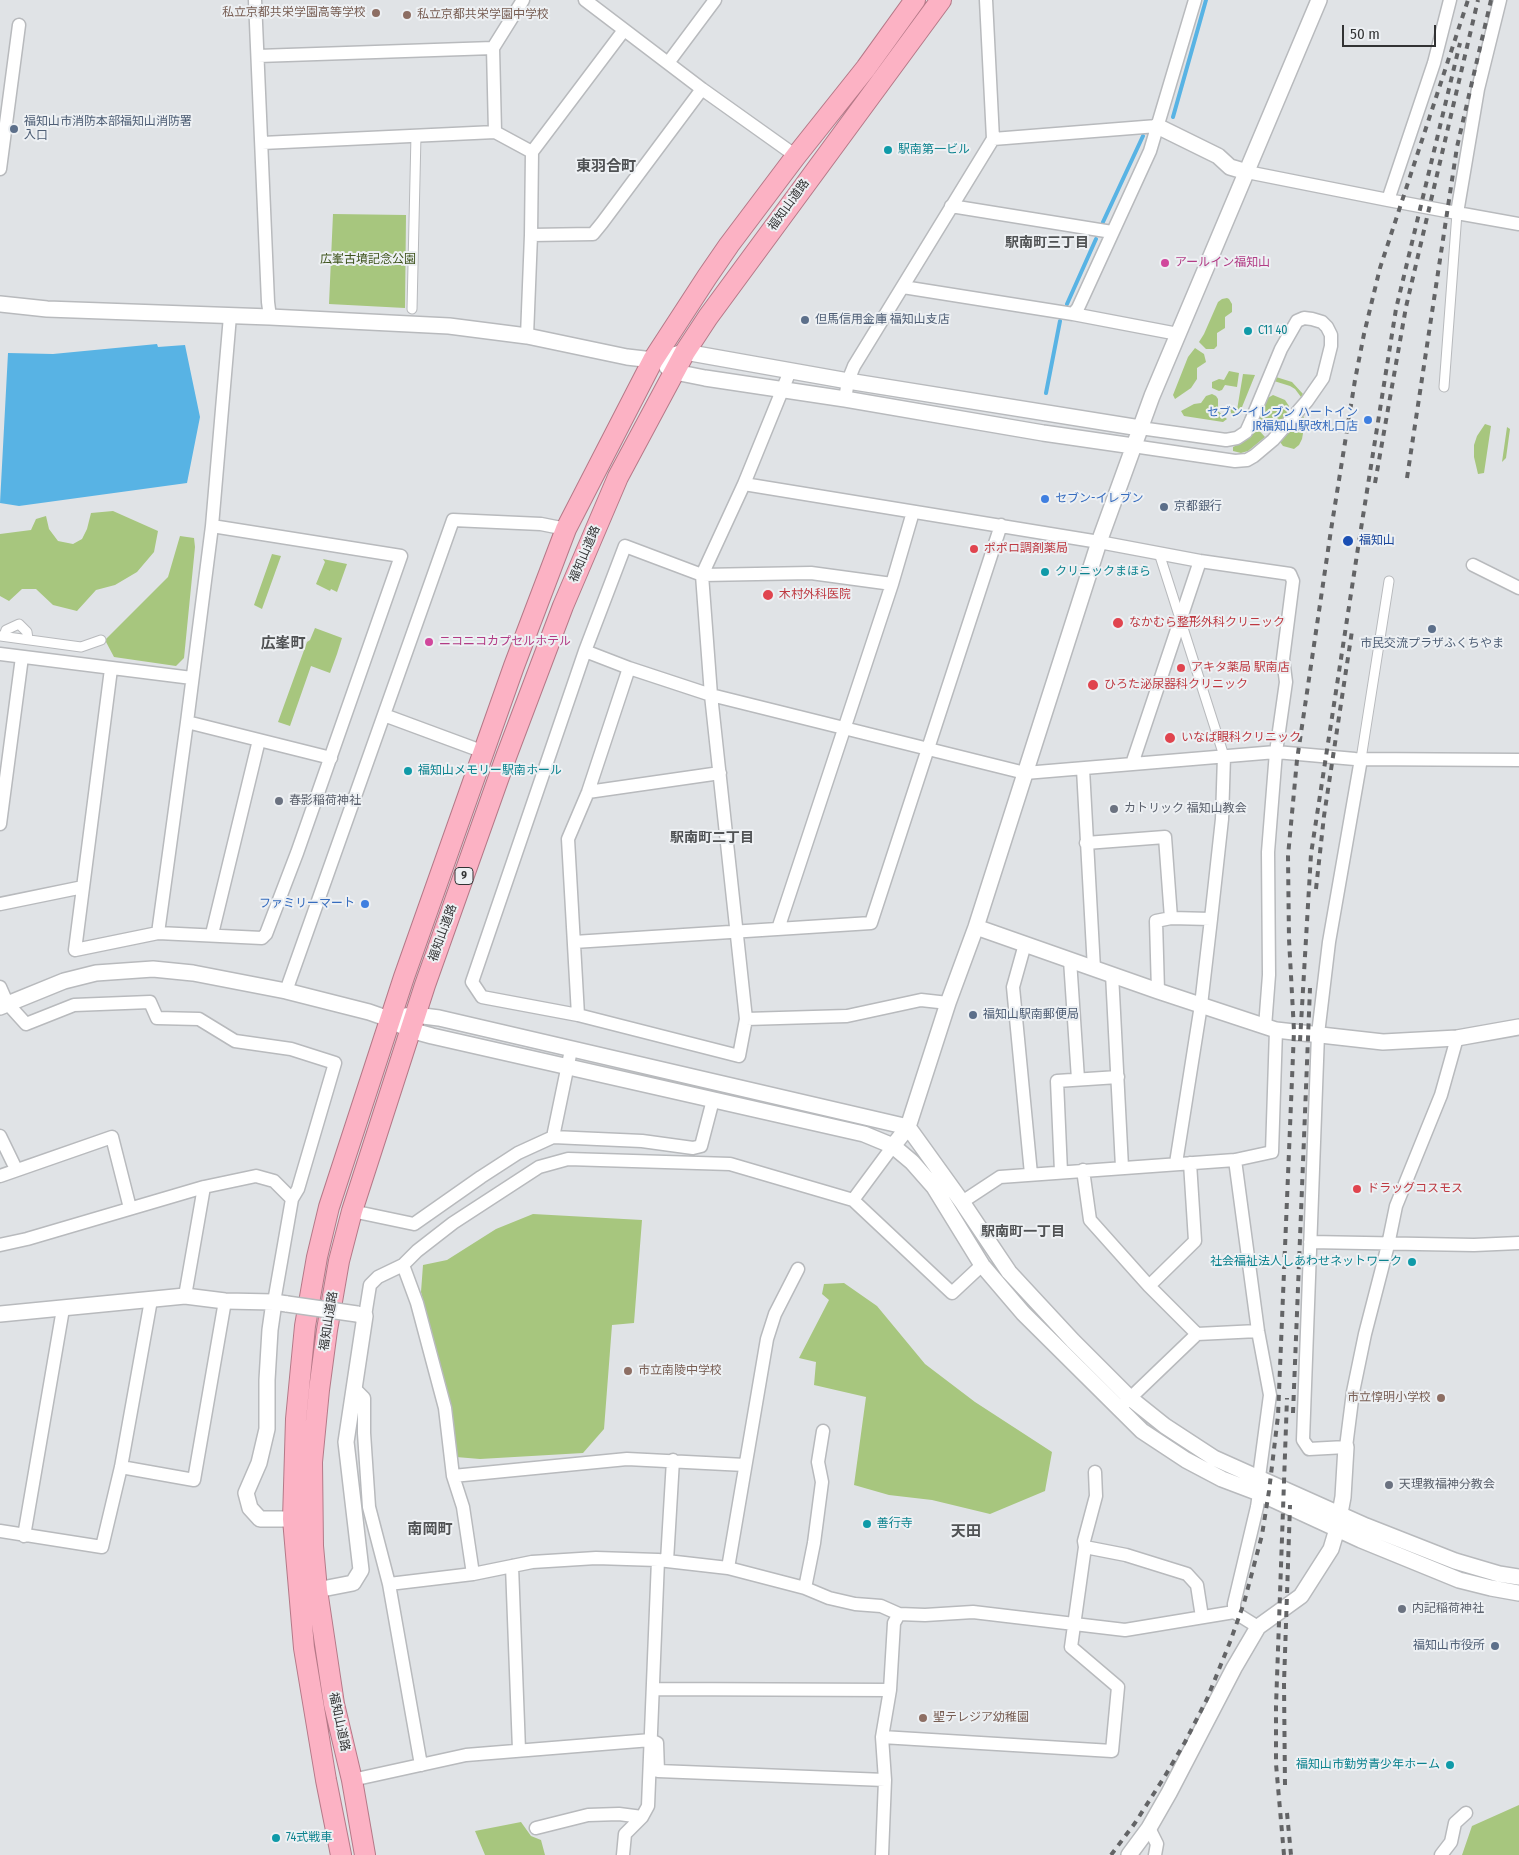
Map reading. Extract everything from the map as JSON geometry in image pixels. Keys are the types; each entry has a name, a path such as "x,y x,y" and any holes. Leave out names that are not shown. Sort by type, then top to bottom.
{"highway":[{"name":"福知山道路","path":"341,1855 326,1780 304,1648 293,1518 296,1419 305,1326 317,1257 329,1207 389,1019 539,598 566,529 653,360 729,245 866,68 915,0"},
{"name":"福知山道路","path":"365,1855 352,1780 334,1704 317,1590 313,1546 312,1462 318,1399 330,1310 352,1211 413,1022 510,748 563,606 618,477 685,352 723,296 940,0"}],"street":[{"path":"255,0 270,317"},
{"path":"495,132 493,48 523,0"},
{"path":"585,0 598,4 624,30 702,89 796,156"},
{"path":"668,63 715,0"},
{"path":"845,399 848,381 854,366 951,206 994,140 986,0"},
{"path":"1073,314 1078,308 1150,150 1195,0"},
{"path":"853,1200 908,1127 948,1003 976,927 1099,542 1133,446 1152,396 1319,0"},
{"path":"1388,200 1434,63 1450,0"},
{"path":"1444,386 1457,213 1478,89 1500,0"},
{"path":"0,169 4,117 19,25"},
{"path":"526,336 531,235 532,152 624,30"},
{"path":"258,56 493,48"},
{"path":"531,235 592,234 702,89"},
{"path":"994,140 1158,126 1218,156 1230,168 1519,224"},
{"path":"262,143 495,132 532,152"},
{"path":"412,309 416,135"},
{"path":"951,206 1112,232"},
{"path":"903,287 1073,314 1178,334"},
{"path":"0,304 48,309 449,326 526,336 627,357 653,360 685,352 848,381 1226,440 1238,438 1246,432 1281,349 1297,321 1304,318 1322,322 1331,335 1331,346 1323,378 1307,401 1273,440 1254,456 1247,460 1235,461 1043,433 845,399 705,378 675,372 653,360"},
{"path":"158,933 212,526 230,316"},
{"path":"790,371 744,484 702,575 711,696 746,1019 739,1056 578,1015 482,997 472,982 585,650 625,546 702,575 811,573 892,584"},
{"path":"744,484 1001,525 1200,561 1290,574 1294,581 1283,660 1286,682 1276,752 1268,852 1272,1152 1235,1160 1000,1177 962,1202"},
{"path":"778,929 892,584 913,512"},
{"path":"286,991 453,520 541,524 566,529"},
{"path":"574,942 871,923 1001,525"},
{"path":"111,669 75,950 158,933 212,934 262,938 266,934 331,758 401,556 212,526"},
{"path":"1159,553 1224,756 1222,820 1201,1005 1176,1163"},
{"path":"1132,764 1200,561"},
{"path":"1474,566 1519,588"},
{"path":"1346,1447 1309,1449 1303,1440 1318,1034 1329,942 1361,759 1389,581"},
{"path":"28,639 27,632 19,624 6,630 2,636 81,648 101,640"},
{"path":"585,650 629,668 711,696 1024,773 1276,752 1361,759 1519,760"},
{"path":"0,654 192,678"},
{"path":"0,824 22,657"},
{"path":"578,1015 568,839 588,792 629,668"},
{"path":"384,715 484,752"},
{"path":"187,722 331,758"},
{"path":"212,934 259,740"},
{"path":"1083,769 1094,969"},
{"path":"588,792 720,773"},
{"path":"1086,843 1165,837 1171,918"},
{"path":"0,904 83,887"},
{"path":"1158,992 1156,921 1171,918 1211,919"},
{"path":"976,927 1158,992 1271,1029 1383,1042 1457,1038 1519,1027"},
{"path":"1025,944 1013,987 1031,1174"},
{"path":"1070,960 1078,1079"},
{"path":"4,1005 64,982 96,973 153,968 193,973 286,991 369,1012 389,1019 413,1022 568,1066 864,1134 893,1146 912,1162 934,1187 982,1265 1023,1313 1142,1431 1186,1460 1222,1479 1259,1493 1337,1529 1459,1580 1519,1593"},
{"path":"1112,974 1122,1167"},
{"path":"0,988 4,1005 26,1024 74,1005 150,1002 157,1018 199,1019 235,1041 291,1049 335,1063 298,1189 292,1199 280,1303 270,1330 267,1429 259,1463 246,1493 250,1508 260,1519 293,1518"},
{"path":"746,1019 847,1016 921,1000 948,1003"},
{"path":"413,1022 439,1018 908,1127 1009,1272 1073,1341 1130,1398 1165,1426 1214,1458 1340,1514 1455,1562 1499,1574 1519,1577"},
{"path":"1129,1855 1149,1828 1234,1668 1258,1628 1301,1596 1331,1549 1340,1514 1353,1392 1396,1206 1441,1096 1457,1038"},
{"path":"553,1137 571,1050"},
{"path":"1062,1172 1057,1081 1118,1077"},
{"path":"352,1211 414,1224 480,1177 518,1153 553,1137 642,1141 692,1148 701,1146 713,1100"},
{"path":"0,1136 16,1169"},
{"path":"0,1176 112,1137 130,1208"},
{"path":"317,1590 353,1583 361,1570 346,1442 354,1388 361,1315 370,1285 378,1277 403,1265 417,1251 453,1223 539,1167 568,1158 730,1164 853,1200 952,1293 982,1265"},
{"path":"1235,1160 1258,1330 1270,1395 1259,1477"},
{"path":"1149,1286 1195,1241 1190,1163"},
{"path":"1083,1170 1090,1220 1149,1286 1197,1334"},
{"path":"1,1244 27,1239 204,1187 256,1176 274,1181 292,1199"},
{"path":"185,1296 204,1187"},
{"path":"1310,1242 1388,1245 1519,1243"},
{"path":"403,1265 417,1303 445,1408 453,1476 463,1507 473,1574"},
{"path":"728,1568 767,1339 775,1314 798,1269"},
{"path":"0,1314 185,1296 225,1301 280,1303 361,1315"},
{"path":"0,1531 102,1546 120,1467 152,1300"},
{"path":"120,1467 194,1480 225,1301"},
{"path":"24,1536 63,1309"},
{"path":"1119,1409 1197,1334 1258,1330"},
{"path":"354,1388 364,1398 364,1433 369,1506 389,1584 421,1765"},
{"path":"805,1588 814,1543 822,1482 818,1462 823,1431"},
{"path":"453,1476 627,1459 745,1465"},
{"path":"623,1855 624,1834 642,1816 648,1806 653,1689 662,1560 673,1460"},
{"path":"882,1737 1112,1751 1118,1687 1071,1647 1085,1547 1084,1540 1096,1496 1095,1472"},
{"path":"1234,1612 1234,1604 1259,1493"},
{"path":"1085,1547 1126,1554 1187,1574 1197,1585 1202,1617"},
{"path":"389,1584 473,1574 532,1562 596,1558 662,1560 728,1568 805,1588 829,1598 855,1604 882,1606 899,1614 925,1615 973,1612 1125,1630 1234,1612 1258,1628"},
{"path":"512,1566 519,1750"},
{"path":"882,1855 885,1780 882,1737 890,1690 894,1623 899,1614"},
{"path":"653,1689 890,1690"},
{"path":"352,1780 466,1755 651,1740 657,1743 658,1771 885,1780"},
{"path":"1441,1855 1452,1842 1455,1823 1466,1813"},
{"path":"536,1828 588,1815 619,1814 642,1816"},
{"path":"1149,1828 1157,1844 1155,1855"}],"green space":[{"name":"広峯古墳記念公園","path":"333,214 406,215 405,308 329,304"},
{"path":"1227,298 1232,304 1232,312 1225,317 1225,328 1217,333 1217,346 1214,349 1206,349 1199,342 1218,302"},
{"path":"1195,348 1204,354 1206,362 1197,368 1197,379 1191,388 1175,399 1173,395 1188,357"},
{"path":"1229,371 1239,373 1237,387 1225,385 1219,391 1212,388 1212,382 1219,379 1224,380"},
{"path":"1243,374 1255,375 1240,412 1232,416 1230,409 1237,410"},
{"path":"1276,377 1292,382 1303,394 1301,397 1290,386 1274,381"},
{"path":"1212,394 1218,399 1218,411 1227,419 1223,422 1184,416 1181,411 1194,404 1201,403 1206,396"},
{"path":"1273,395 1285,400 1289,406 1287,414 1274,431 1271,431 1258,418 1266,399"},
{"path":"1303,415 1305,422 1299,445 1294,449 1283,446 1280,442"},
{"path":"1485,424 1491,426 1484,473 1478,474 1474,457 1474,445 1477,436"},
{"path":"1255,426 1265,437 1248,451 1241,453 1233,451 1233,447 1243,442"},
{"path":"1507,427 1510,429 1506,458 1502,462"},
{"path":"113,511 158,531 154,552 137,572 115,585 96,590 77,611 53,605 36,589 22,589 9,601 0,596 0,534 31,530 36,519 46,516 49,529 58,541 73,544 82,539 91,513"},
{"path":"180,536 194,538 195,547 184,658 176,666 114,657 105,640 168,577"},
{"path":"272,554 281,556 262,609 254,605"},
{"path":"323,559 347,564 337,592 331,589 330,591 316,584 325,562"},
{"path":"315,628 342,638 330,673 311,666 290,726 278,722 307,642 310,640"},
{"path":"533,1214 642,1220 634,1323 612,1325 604,1429 583,1453 480,1459 456,1457 449,1398 421,1292 423,1265 447,1260 496,1229"},
{"path":"844,1283 877,1306 925,1364 975,1402 1052,1452 1045,1491 990,1514 932,1500 889,1495 854,1485 866,1397 814,1385 816,1362 799,1358 829,1300 822,1294 824,1284"},
{"path":"1519,1805 1519,1855 1462,1855 1472,1826"},
{"path":"521,1822 531,1836 541,1840 545,1855 485,1855 475,1831"}],"water":[{"path":"157,344 158,347 185,345 200,417 187,483 19,506 0,503 8,353 53,354"}],"waterway":[{"path":"1173,117 1206,0"},
{"path":"1103,222 1143,136"},
{"path":"1067,304 1096,239"},
{"path":"1046,393 1060,321"}],"railway":[{"path":"1111,1855 1135,1823 1165,1776 1207,1699 1244,1603 1262,1535 1278,1416 1294,1031 1289,939 1288,856 1297,760 1331,530 1364,334 1380,268 1468,0"},
{"path":"1375,483 1406,307 1478,0"},
{"path":"1407,478 1457,147 1491,0"},
{"path":"1300,1041 1311,854 1396,309 1460,43"},
{"path":"1316,889 1324,816 1352,631"},
{"path":"1293,1413 1310,988"},
{"path":"1284,1855 1276,1764 1276,1706 1287,1398"},
{"path":"1285,1785 1284,1683 1290,1505"},
{"path":"1287,1813 1291,1855"}],"place":[{"name":"私立京都共栄学園高等学校","path":"376,13"},
{"name":"私立京都共栄学園中学校","path":"407,15"},
{"name":"福知山市消防本部福知山消防署 入口","path":"14,129"},
{"name":"駅南第一ビル","path":"888,150"},
{"name":"アールイン福知山","path":"1165,263"},
{"name":"但馬信用金庫 福知山支店","path":"805,320"},
{"name":"C11 40","path":"1248,331"},
{"name":"セブン-イレブン ハートイン JR福知山駅改札口店","path":"1368,420"},
{"name":"セブン-イレブン","path":"1045,499"},
{"name":"京都銀行","path":"1164,507"},
{"name":"福知山","path":"1348,541"},
{"name":"ポポロ調剤薬局","path":"974,549"},
{"name":"クリニックまほら","path":"1045,572"},
{"name":"木村外科医院","path":"768,595"},
{"name":"なかむら整形外科クリニック","path":"1118,623"},
{"name":"市民交流プラザふくちやま","path":"1432,629"},
{"name":"ニコニコカプセルホテル","path":"429,642"},
{"name":"アキタ薬局 駅南店","path":"1181,668"},
{"name":"ひろた泌尿器科クリニック","path":"1093,685"},
{"name":"いなば眼科クリニック","path":"1170,738"},
{"name":"福知山メモリー駅南ホール","path":"408,771"},
{"name":"春影稲荷神社","path":"279,801"},
{"name":"カトリック 福知山教会","path":"1114,809"},
{"name":"ファミリーマート","path":"365,904"},
{"name":"福知山駅南郵便局","path":"973,1015"},
{"name":"ドラッグコスモス","path":"1357,1189"},
{"name":"社会福祉法人しあわせネットワーク","path":"1412,1262"},
{"name":"市立南陵中学校","path":"628,1371"},
{"name":"市立惇明小学校","path":"1441,1398"},
{"name":"天理教福神分教会","path":"1389,1485"},
{"name":"善行寺","path":"867,1524"},
{"name":"内記稲荷神社","path":"1402,1609"},
{"name":"福知山市役所","path":"1495,1646"},
{"name":"聖テレジア幼稚園","path":"923,1718"},
{"name":"福知山市勤労青少年ホーム","path":"1450,1765"},
{"name":"74式戦車","path":"276,1838"}],"district":[{"name":"東羽合町","path":"606,167"},
{"name":"駅南町三丁目","path":"1047,243"},
{"name":"広峯町","path":"283,644"},
{"name":"駅南町二丁目","path":"712,838"},
{"name":"駅南町一丁目","path":"1023,1232"},
{"name":"南岡町","path":"430,1530"},
{"name":"天田","path":"966,1532"}]}
